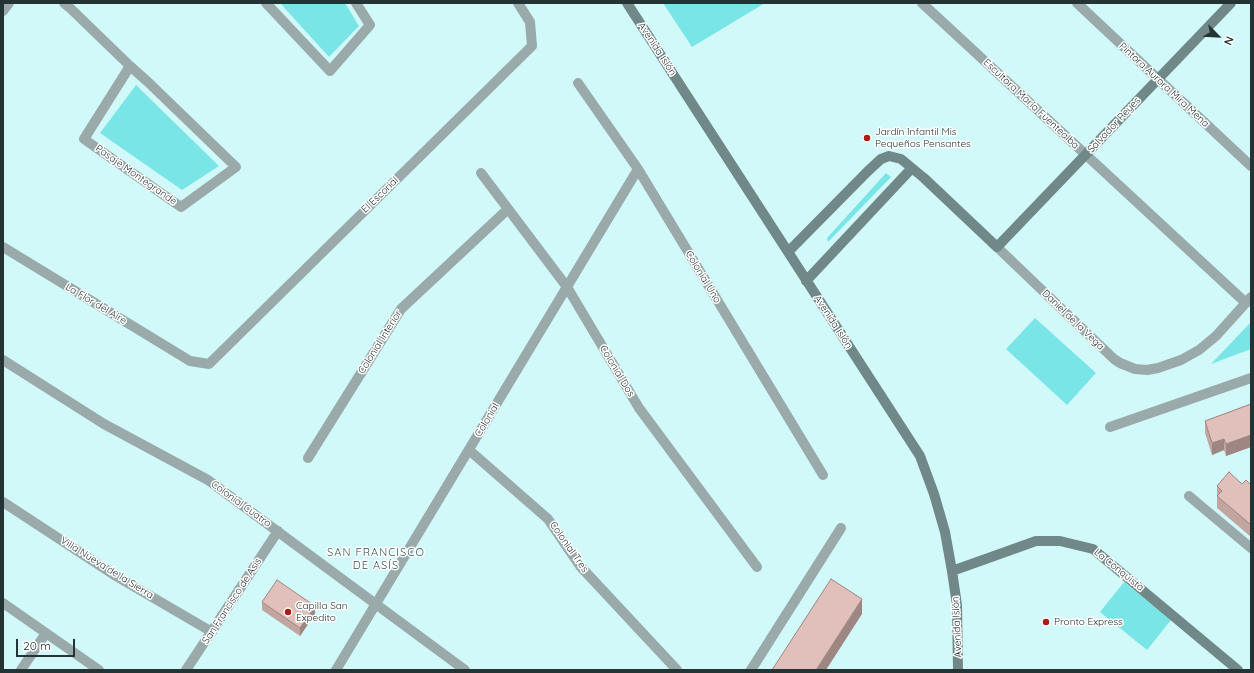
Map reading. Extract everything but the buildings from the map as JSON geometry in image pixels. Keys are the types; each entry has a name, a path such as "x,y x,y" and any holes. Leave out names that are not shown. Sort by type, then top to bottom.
{"street":[{"path":"3,11 9,3"},
{"name":"Pasaje Montegrande","path":"64,3 236,167 181,207 84,139 130,66"},
{"path":"266,3 330,71 370,25 356,3"},
{"name":"El Escorial","path":"190,361 209,364 532,46 530,22 518,3"},
{"name":"Avenida Islón","path":"627,3 920,456 934,494 945,532 952,571 957,605 958,670"},
{"name":"Escultora María Fuentealba","path":"922,3 1248,300"},
{"name":"Pintora Aurora Mira Mena","path":"1077,3 1251,166"},
{"name":"Salvador Reyes","path":"997,247 1231,3"},
{"name":"Colonial Uno","path":"578,84 638,169 823,475"},
{"name":"Daniel de la Vega","path":"788,252 881,159 889,156 901,159 911,169 924,178 1114,359 1120,363 1135,369 1147,370 1158,368 1190,355 1216,336 1248,300"},
{"name":"Colonial","path":"336,670 638,169"},
{"path":"806,281 911,169"},
{"name":"Colonial Dos","path":"481,173 567,287 639,408 757,566"},
{"name":"Colonial Interior","path":"308,458 401,308 508,209"},
{"name":"La Flor del Aire","path":"3,247 190,361"},
{"name":"Colonial Cuatro","path":"3,360 104,424 208,480 377,603 465,670"},
{"path":"1110,427 1251,378"},
{"name":"Colonial Tres","path":"469,450 548,519 580,566 677,670"},
{"path":"1189,496 1251,548"},
{"name":"Villa Nueva de la Sierra","path":"3,502 116,576 212,632"},
{"path":"751,670 841,528"},
{"name":"San Francisco de Asís","path":"186,670 278,531"},
{"name":"La Conquista","path":"952,571 1036,541 1060,542 1093,549 1238,670"},
{"path":"3,604 99,670"},
{"path":"21,670 46,633"}],"shaded area":[{"path":"280,3 345,3 359,26 329,57"},
{"path":"663,3 765,3 692,47"},
{"path":"136,85 219,166 182,190 100,133"},
{"path":"886,173 891,177 828,242 827,238"},
{"path":"1035,318 1096,373 1067,405 1006,349"},
{"path":"1251,322 1251,349 1211,364"},
{"path":"1124,582 1171,620 1147,650 1100,612"}],"place":[{"name":"Jardín Infantil Mis Pequeños Pensantes","path":"867,138"},
{"name":"Capilla San Expedito","path":"288,612"},
{"name":"Pronto Express","path":"1046,622"}],"district":[{"name":"SAN FRANCISCO DE ASÍS","path":"376,559"}]}
